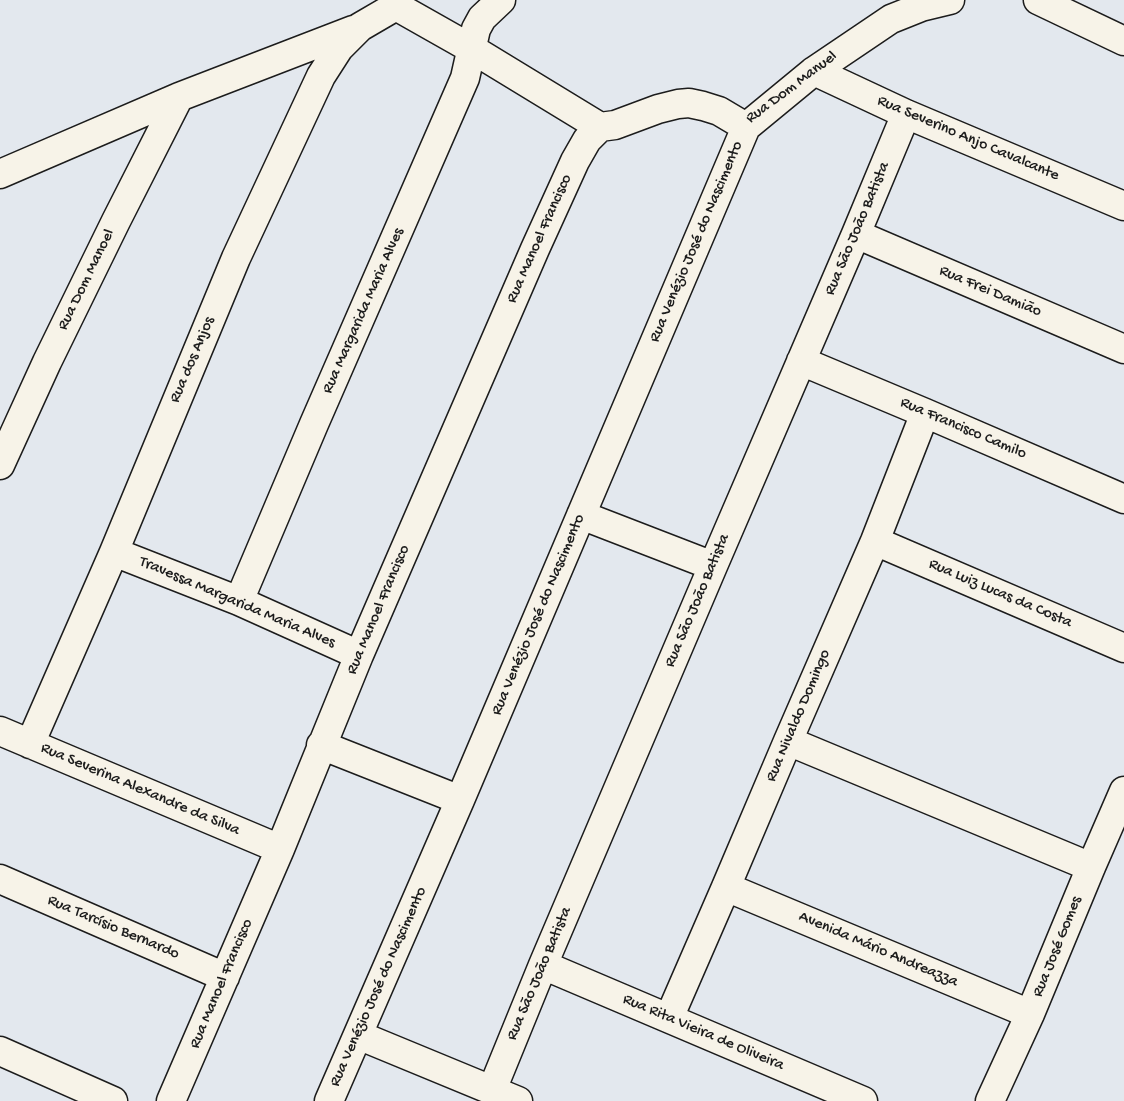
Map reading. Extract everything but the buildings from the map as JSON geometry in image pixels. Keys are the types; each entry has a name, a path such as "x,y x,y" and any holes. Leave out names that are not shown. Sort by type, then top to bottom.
{"street":[{"name":"Rua Dom Manuel","path":"600,127 615,124 658,109 689,103 719,111 746,127 814,71 891,19 921,7 950,0"},
{"path":"1038,0 1124,41"},
{"path":"396,3 600,127"},
{"name":"Rua dos Anjos","path":"30,744 114,552 236,258 321,76 339,48 360,27 396,3"},
{"name":"Rua Margarida Maria Alves","path":"239,601 465,78 476,29 491,9"},
{"path":"0,174 180,97 360,27"},
{"name":"Rua Severino Anjo Cavalcante","path":"814,71 906,114 1124,206"},
{"name":"Rua Dom Manoel","path":"0,465 46,362 180,97"},
{"name":"Rua São João Batista","path":"492,1090 543,965 906,114"},
{"name":"Rua Manoel Francisco","path":"171,1101 280,849 359,655 535,249 575,161 587,140 600,127"},
{"name":"Rua Venézio José do Nascimento","path":"329,1101 460,800 746,127"},
{"name":"Rua Frei Damião","path":"856,234 1124,349"},
{"name":"Rua Francisco Camilo","path":"801,361 1124,499"},
{"name":"Rua Nivaldo Domingo","path":"670,1018 875,541 925,413"},
{"path":"581,514 713,566"},
{"name":"Rua Luiz Lucas da Costa","path":"875,541 1124,648"},
{"name":"Travessa Margarida Maria Alves","path":"114,552 239,601 359,655"},
{"name":"Rua Severina Alexandre da Silva","path":"0,731 280,849"},
{"path":"788,741 1091,867"},
{"path":"321,745 460,800"},
{"name":"Rua José Gomes","path":"990,1101 1030,1014 1124,791"},
{"name":"Rua Tarcísio Bernardo","path":"0,879 225,977"},
{"name":"Avenida Mário Andreazza","path":"726,887 1030,1014"},
{"name":"Rua Rita Vieira de Oliveira","path":"543,965 863,1101"},
{"path":"358,1034 518,1101"},
{"path":"0,1051 113,1101"}]}
